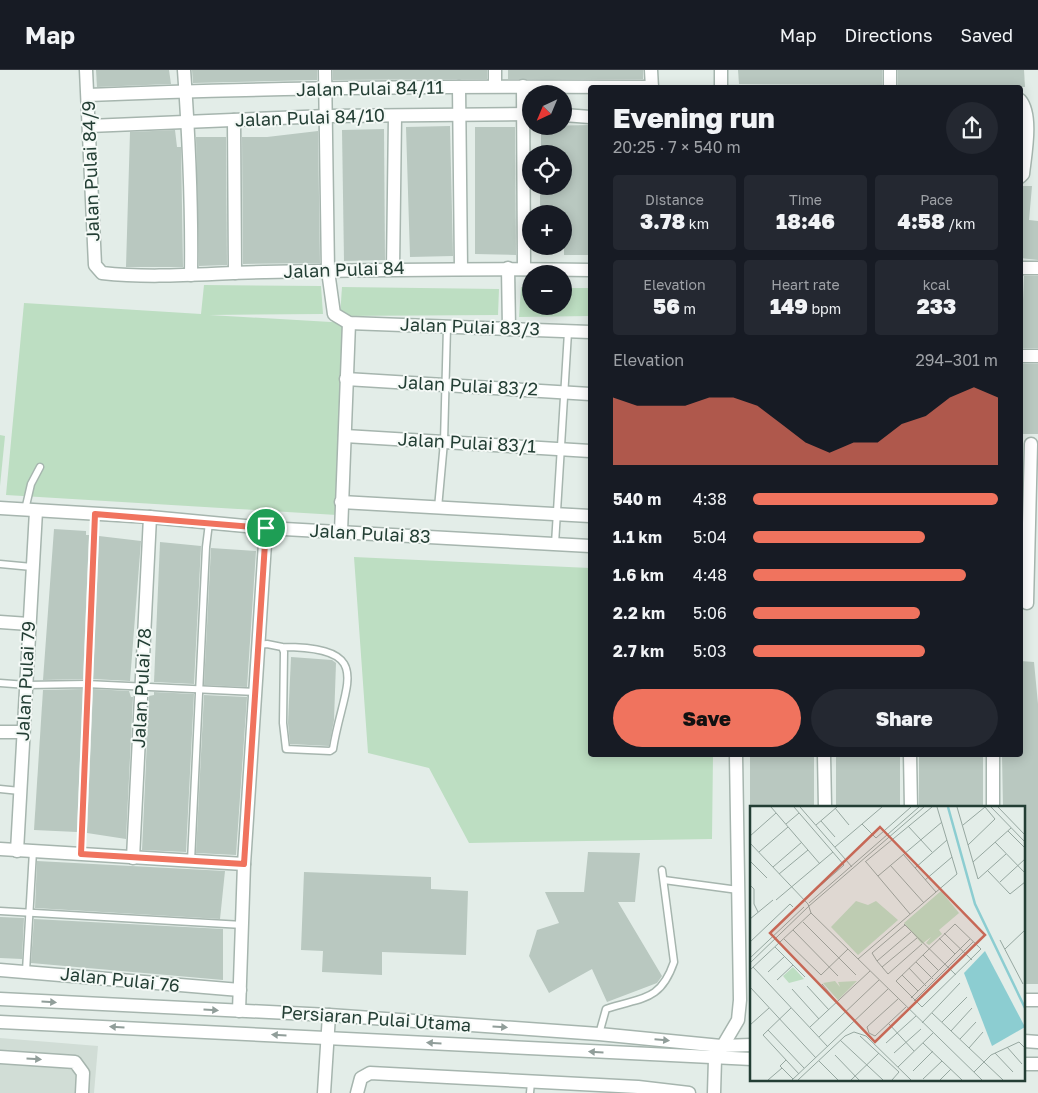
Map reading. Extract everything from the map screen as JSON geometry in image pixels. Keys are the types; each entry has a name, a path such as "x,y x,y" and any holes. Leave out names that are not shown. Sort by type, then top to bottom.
{"street":[{"name":"Jalan Pulai 84/9","path":"86,70 95,265 98,271"},
{"path":"184,70 189,121 192,199 191,275"},
{"path":"326,70 328,271 334,314 349,323 341,532"},
{"path":"495,70 495,86"},
{"name":"Jalan Pulai 84/11","path":"651,70 652,85"},
{"path":"721,70 722,85"},
{"path":"890,70 890,85"},
{"name":"Jalan Pulai 84/11","path":"88,95 186,91 522,86"},
{"name":"Jalan Pulai 84/11","path":"572,86 588,87"},
{"path":"459,87 461,268"},
{"path":"1023,104 1026,109 1027,140 1023,174"},
{"name":"Jalan Pulai 84/10","path":"89,126 326,116 522,113"},
{"path":"393,268 395,116"},
{"path":"572,116 588,117"},
{"path":"234,120 235,273"},
{"path":"524,265 527,135"},
{"name":"Jalan Pulai 84","path":"98,271 125,276 393,268 522,268"},
{"path":"508,268 509,329"},
{"path":"1023,268 1038,268"},
{"name":"Jalan Pulai 84","path":"572,269 588,270"},
{"name":"Jalan Pulai 83/3","path":"349,323 588,332"},
{"path":"1023,356 1038,356"},
{"name":"Jalan Pulai 83/2","path":"346,379 588,394"},
{"name":"Jalan Pulai 83/1","path":"345,436 588,451"},
{"path":"1027,603 1030,443"},
{"path":"341,502 588,516"},
{"name":"Jalan Pulai 83","path":"0,508 150,517 266,528 588,546"},
{"name":"Jalan Pulai 79","path":"17,851 32,566 31,511"},
{"name":"Jalan Pulai 78","path":"133,858 150,517"},
{"path":"239,1011 244,864 266,528"},
{"path":"0,622 29,624"},
{"path":"0,732 23,732"},
{"path":"714,1093 715,1059 738,1020 746,1000 738,890 736,757"},
{"path":"824,757 825,806"},
{"path":"910,757 911,806"},
{"path":"993,757 993,806"},
{"path":"0,849 244,864"},
{"name":"Jalan Pulai 76","path":"0,970 240,990"},
{"name":"Persiaran Pulai Utama","path":"0,999 329,1015 599,1034 721,1046 750,1045"},
{"path":"324,1093 329,1015"},
{"name":"Persiaran Pulai Utama","path":"0,1022 328,1037 715,1059 750,1059"},
{"path":"0,1058 75,1062 83,1073 82,1093"},
{"path":"357,1093 360,1078 370,1073 530,1087 638,1087 689,1093"}],"lane":[{"path":"438,508 444,442 446,326"},
{"path":"555,544 561,449 562,392 568,332"},
{"path":"31,511 30,484 40,467"},
{"path":"81,854 86,684 95,514"},
{"path":"191,861 206,546 209,523"},
{"path":"0,564 32,566"},
{"path":"258,645 267,644 329,651 340,658 348,669 348,681 333,749 330,751 286,749 283,723 282,647"},
{"path":"0,683 27,685 86,684 256,692"},
{"path":"0,789 20,791"},
{"path":"26,971 33,851"},
{"path":"599,1034 606,1009 635,1003 651,996 669,977 674,962 662,870"},
{"path":"664,880 738,890"},
{"path":"0,911 243,925"}],"shaded area":[{"path":"0,1038 98,1046 94,1093 0,1093"}],"green space":[{"path":"204,285 321,286 323,314 209,315 348,323 337,515 6,495 24,303 201,314"},
{"path":"342,287 499,289 498,315 340,316"},
{"path":"521,287 522,315 572,315 572,288 588,288 588,316 519,317"},
{"path":"0,435 5,436 0,486"},
{"path":"354,557 588,568 588,757 713,757 712,839 469,843 429,768 368,753"}],"building":[{"path":"96,70 169,70 171,84 97,87"},
{"path":"192,70 317,70 317,80 193,83"},
{"path":"333,70 487,70 487,79 333,80"},
{"path":"508,70 643,70 643,79 508,79"},
{"path":"738,70 882,70 882,85 739,84"},
{"path":"898,70 1024,70 1025,87 1023,85 898,85"},
{"path":"572,125 588,125 588,255 572,255 572,205 540,205 540,195 572,195 572,145 541,145 541,135 572,135"},
{"path":"450,126 453,256 410,257 406,127"},
{"path":"475,127 515,127 516,255 475,254"},
{"path":"384,129 385,260 344,261 342,130"},
{"path":"175,130 177,147 181,147 183,267 126,267 130,132"},
{"path":"318,131 320,263 243,264 242,137 267,137"},
{"path":"196,137 226,137 227,265 199,266"},
{"path":"1023,186 1032,186 1029,220 1038,221 1038,260 1023,258"},
{"path":"1024,276 1038,276 1038,348 1023,348"},
{"path":"1023,364 1038,364 1038,434 1023,434"},
{"path":"54,529 86,531 86,535 89,535 83,679 43,680"},
{"path":"99,536 141,541 130,681 93,679"},
{"path":"160,542 201,546 194,684 154,682"},
{"path":"211,548 256,551 247,687 204,685"},
{"path":"291,657 332,660 336,663 334,720 329,746 290,744 288,723"},
{"path":"1023,661 1034,662 1038,704 1038,984 1026,984 1026,806 1003,806 1002,757 1023,757"},
{"path":"83,689 77,832 34,830 43,690"},
{"path":"93,689 129,691 131,697 133,697 126,839 87,833"},
{"path":"154,692 194,694 186,852 142,850 149,696 154,695"},
{"path":"204,695 247,697 236,855 196,853"},
{"path":"750,757 814,757 814,806 750,806"},
{"path":"836,757 900,757 900,806 836,806"},
{"path":"919,757 983,757 983,806 919,806"},
{"path":"588,852 640,853 635,902 618,902 662,976 657,983 607,1002 592,969 549,993 529,956 537,930 559,923 545,892 584,892"},
{"path":"37,861 225,871 220,919 35,908"},
{"path":"304,872 431,877 431,889 468,891 466,955 382,952 382,975 322,972 323,951 301,950"},
{"path":"0,917 24,918 22,959 0,958"},
{"path":"34,919 223,929 223,980 31,963"}],"route":[{"path":"95,514 266,528 244,864 81,854 86,684 95,514"}]}
